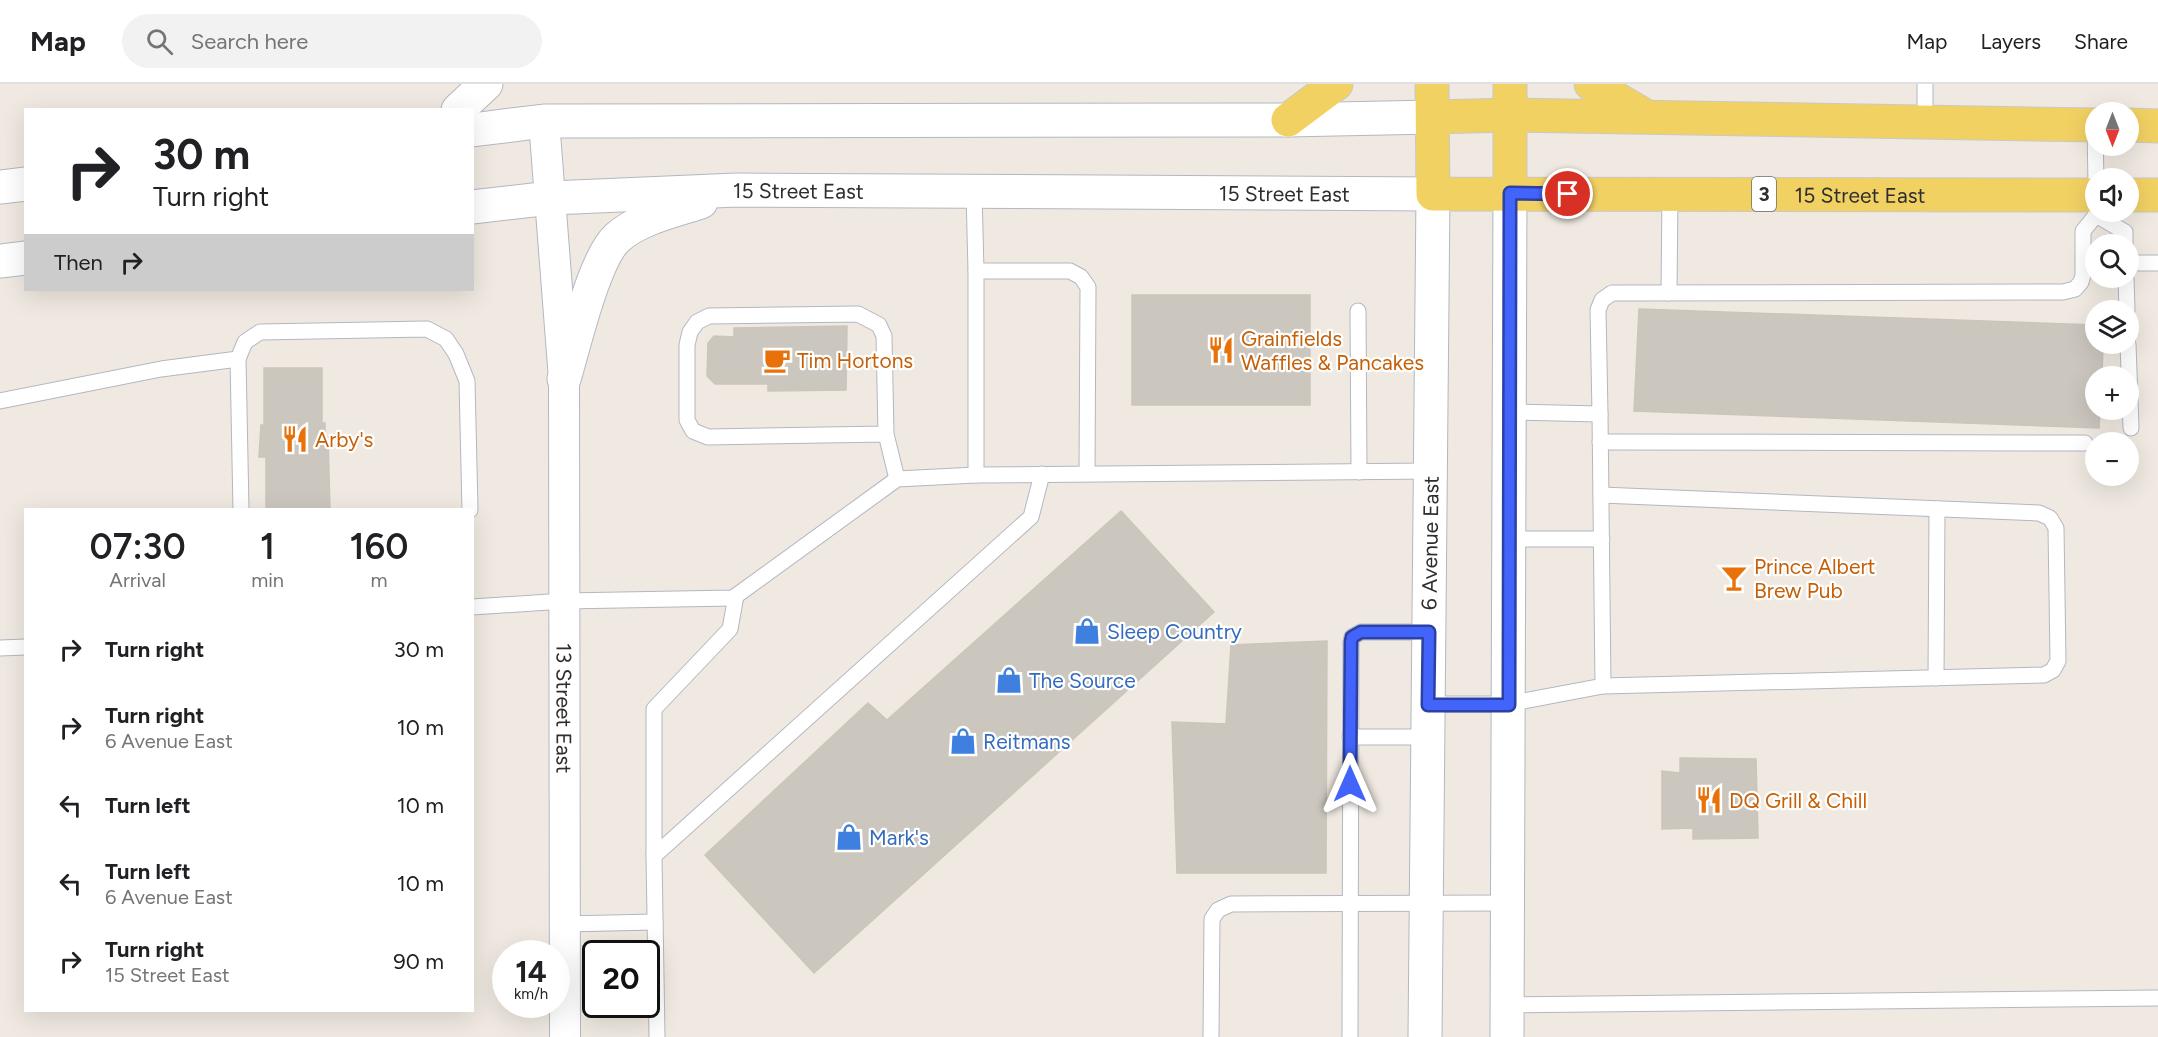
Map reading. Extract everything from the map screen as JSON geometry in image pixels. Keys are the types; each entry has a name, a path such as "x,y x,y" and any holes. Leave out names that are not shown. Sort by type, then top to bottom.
{"main road":[{"path":"460,108 486,84"},
{"path":"1288,120 1336,84"},
{"name":"6 Avenue East","path":"1425,1037 1431,471 1432,84"},
{"path":"1591,84 1648,117"},
{"path":"1507,1037 1510,100"},
{"path":"474,130 544,121 1288,120 1433,117 1510,100 1648,117 2085,125"},
{"path":"2139,125 2158,126"},
{"path":"0,187 24,184"},
{"path":"564,379 597,273 607,250 616,238 637,225 737,190"},
{"name":"15 Street East","path":"474,207 551,198 737,190 1670,194 2085,207"},
{"path":"2139,195 2158,195"},
{"path":"0,261 24,258"}],"street":[{"name":"13 Street East","path":"544,121 564,379 566,1037"}],"lane":[{"path":"1924,84 1924,121"},
{"path":"974,192 976,475"},
{"path":"1669,293 1670,194"},
{"path":"1603,686 1598,310 1602,300 1612,293 2063,292 2075,289 2081,282 2083,231 2088,222"},
{"path":"2113,222 2125,234"},
{"path":"2139,263 2158,262"},
{"path":"976,271 1070,271 1081,277 1088,287 1087,474"},
{"path":"1358,311 1359,471"},
{"path":"886,434 708,437 693,431 687,420 687,345 690,332 697,322 709,316 858,314 879,324 884,336 886,434 897,479"},
{"path":"241,508 238,359 245,342 260,332 427,329 446,339 456,354 467,381 470,508"},
{"path":"2128,354 2131,428"},
{"path":"0,401 161,369 238,359"},
{"path":"1510,412 1600,414"},
{"path":"1600,442 2085,443"},
{"path":"474,607 564,601 733,598 897,479 1042,474 1431,471"},
{"path":"654,856 1031,517 1042,474"},
{"path":"1428,705 1509,705 1603,686 2044,675 2053,670 2058,661 2056,528 2050,518 2039,513 1601,495"},
{"path":"1935,678 1937,509"},
{"path":"1509,539 1602,539"},
{"path":"657,1037 654,709 730,629 736,596"},
{"path":"1350,1037 1352,637 1361,632 1429,632"},
{"path":"0,648 24,647"},
{"path":"1350,737 1428,737"},
{"path":"1211,1037 1212,919 1218,910 1231,904 1508,903"},
{"path":"565,924 655,922"},
{"path":"1507,1005 2158,998"}],"building":[{"name":"Grainfields Waffles & Pancakes","path":"1132,295 1310,295 1310,405 1132,405"},
{"path":"1639,309 2085,325 2085,354 2103,354 2102,366 2085,366 2085,420 2099,420 2099,428 1634,411"},
{"name":"Tim Hortons","path":"847,326 846,390 768,391 768,384 715,384 707,376 708,343 714,336 734,337 734,328"},
{"name":"Arby's","path":"264,368 322,368 322,423 325,423 325,437 328,437 330,508 266,508 266,457 259,457 261,425 264,425"},
{"path":"1121,511 1214,612 814,973 705,855 868,703 887,720"},
{"path":"1327,641 1326,873 1177,873 1172,722 1226,724 1231,645"},
{"name":"DQ Grill & Chill","path":"1680,758 1756,759 1758,838 1693,839 1693,828 1662,829 1662,771 1680,773"}],"place":[{"name":"Grainfields Waffles & Pancakes","path":"1221,350"},
{"name":"Tim Hortons","path":"777,360"},
{"name":"Arby's","path":"295,439"},
{"name":"Prince Albert Brew Pub","path":"1734,578"},
{"name":"Sleep Country","path":"1087,631"},
{"name":"The Source","path":"1009,680"},
{"name":"Reitmans","path":"963,741"},
{"name":"DQ Grill & Chill","path":"1709,800"},
{"name":"Mark's","path":"849,837"}],"route":[{"path":"1350,784 1351,642 1352,637 1356,634 1361,632 1429,632 1428,705 1509,705 1510,193 1568,194"}]}
